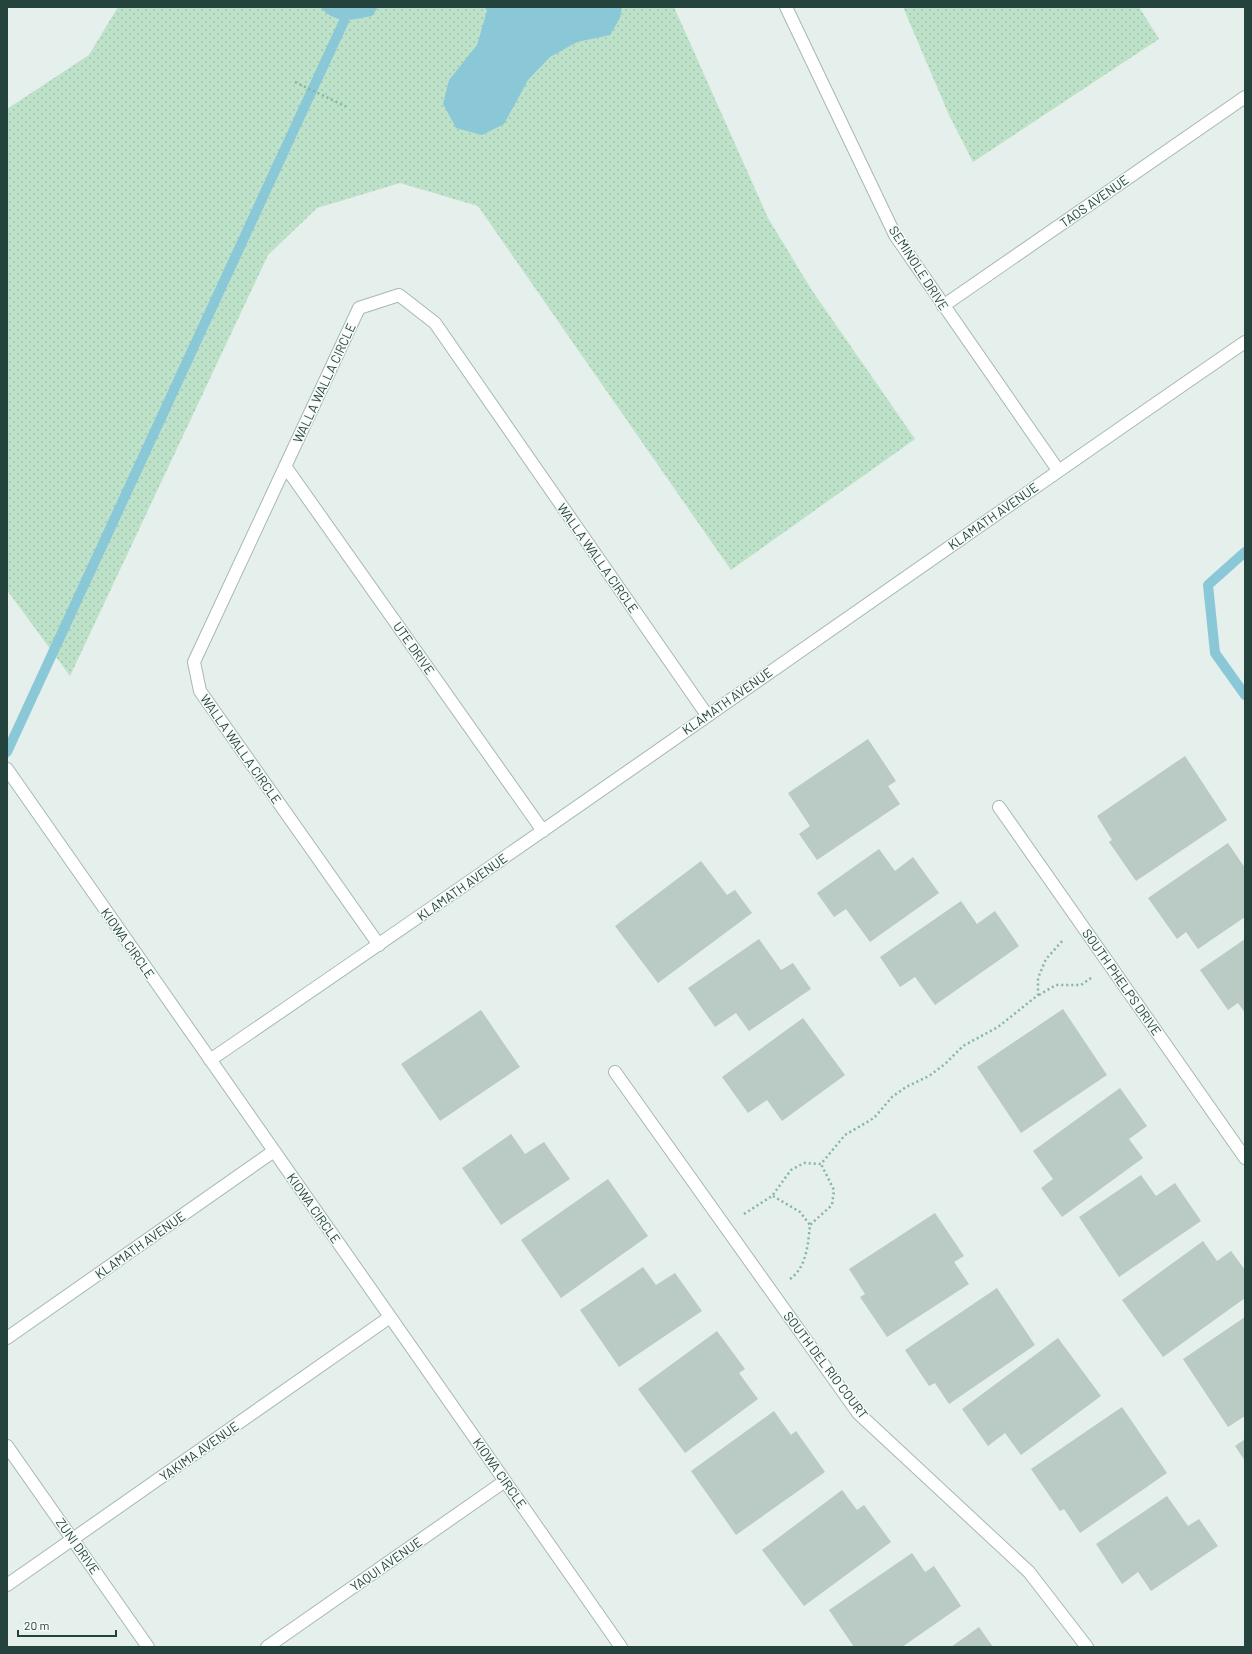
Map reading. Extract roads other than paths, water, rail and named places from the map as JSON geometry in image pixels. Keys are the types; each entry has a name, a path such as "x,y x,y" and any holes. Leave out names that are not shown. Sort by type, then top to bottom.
{"street":[{"name":"SEMINOLE DRIVE","path":"786,7 894,235 1058,470"},
{"name":"TAOS AVENUE","path":"943,306 1245,96"},
{"name":"WALLA WALLA CIRCLE","path":"379,945 200,691 194,662 359,308 399,295 435,323 707,715"},
{"name":"KLAMATH AVENUE","path":"210,1060 379,945 1058,470 1245,342"},
{"name":"UTE DRIVE","path":"285,466 543,831"},
{"name":"KIOWA CIRCLE","path":"7,769 619,1646"},
{"name":"SOUTH PHELPS DRIVE","path":"999,807 1245,1158"},
{"name":"SOUTH DEL RIO COURT","path":"615,1072 858,1413 1029,1572 1087,1647"},
{"name":"KLAMATH AVENUE","path":"7,1338 274,1151"},
{"name":"YAKIMA AVENUE","path":"7,1585 390,1317"},
{"name":"ZUNI DRIVE","path":"7,1446 148,1647"},
{"name":"YAQUI AVENUE","path":"267,1647 505,1482"}],"water":[{"path":"320,7 378,7 372,16 344,20 332,17"},
{"path":"485,7 622,7 620,18 610,35 577,42 550,57 528,80 504,124 482,135 456,128 443,104 449,80 477,45 487,11"}],"waterway":[{"path":"7,752 344,21 346,7"},
{"path":"1245,552 1208,585 1215,653 1245,695"}]}
